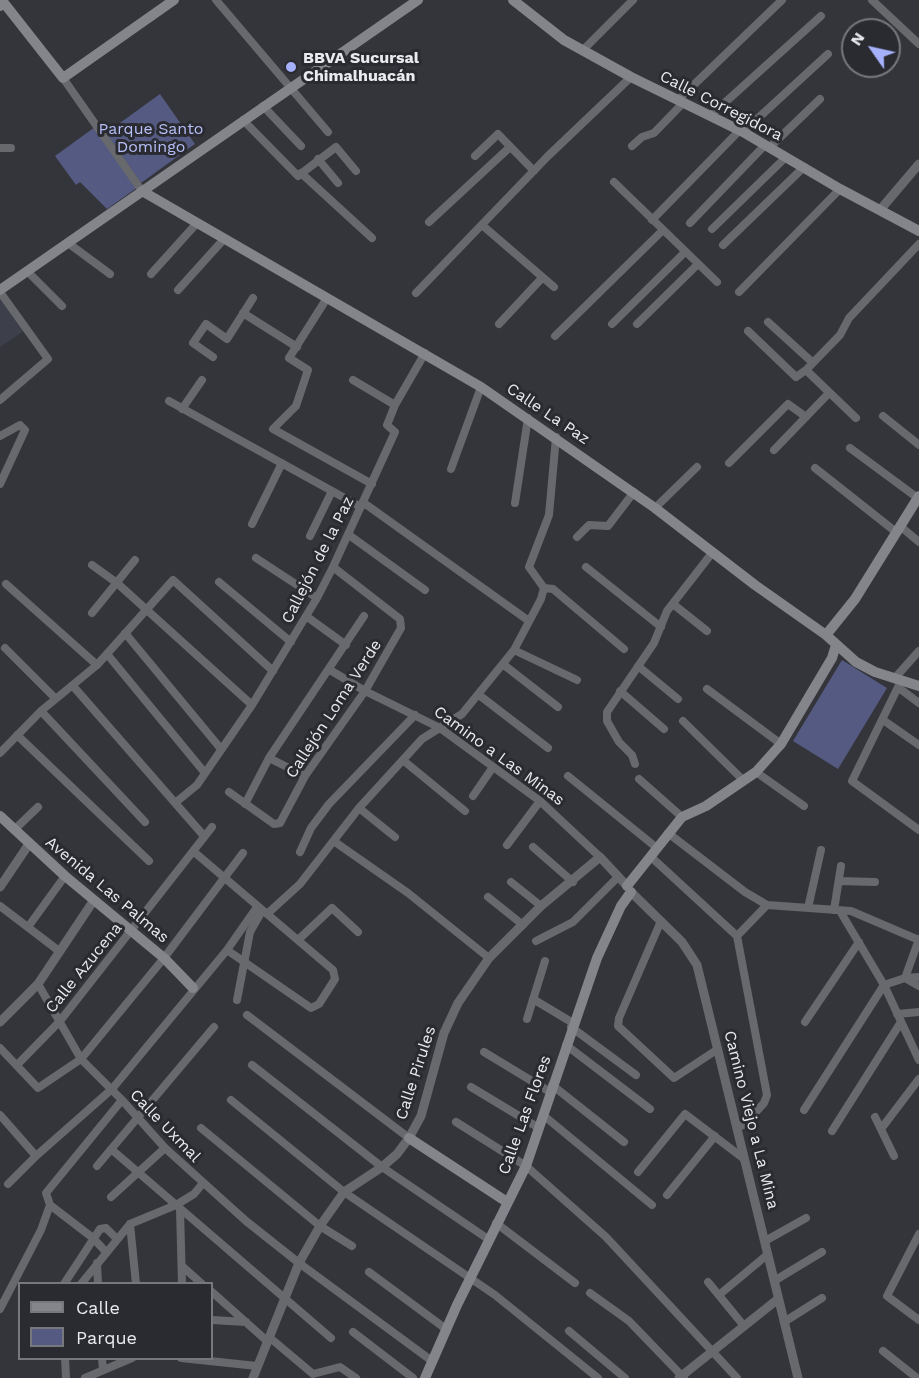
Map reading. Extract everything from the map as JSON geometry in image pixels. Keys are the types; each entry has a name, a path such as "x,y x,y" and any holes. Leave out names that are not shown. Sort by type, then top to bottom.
{"main road":[{"path":"3,2 63,78 174,0"},
{"path":"0,291 262,106 418,0"},
{"name":"Calle Corregidora","path":"513,0 564,40 631,77 741,131 840,189 919,231"},
{"name":"Calle La Paz","path":"142,191 481,387 556,436 634,492 712,553 825,635 856,662 898,683 917,682"},
{"path":"825,635 855,599 919,498"},
{"name":"Calle Las Flores","path":"425,1378 488,1239 526,1166 572,1025 597,958 629,889 654,852 682,817 706,806 744,781 756,772 781,744 832,658 836,645"},
{"name":"Avenida Las Palmas","path":"0,816 65,876 164,958 193,988"},
{"path":"410,1138 507,1202"}],"street":[{"path":"216,0 328,132"},
{"path":"584,50 633,0"},
{"path":"632,146 642,137 654,133 680,101 782,0"},
{"path":"872,0 882,3 919,44"},
{"path":"710,116 820,16"},
{"path":"652,220 741,131 828,54"},
{"path":"417,293 534,171 631,77"},
{"path":"63,78 142,191"},
{"path":"690,223 768,146 820,99"},
{"path":"262,106 301,146"},
{"path":"243,120 298,176 336,147 356,171"},
{"path":"475,156 498,134 534,171"},
{"path":"429,222 510,147"},
{"path":"0,148 11,148"},
{"path":"712,229 786,157"},
{"path":"318,159 338,183"},
{"path":"880,210 919,164"},
{"path":"723,245 804,167"},
{"path":"301,173 372,238"},
{"path":"614,182 717,282"},
{"path":"739,292 840,189"},
{"path":"152,274 196,223"},
{"path":"482,225 554,287"},
{"path":"555,336 663,230"},
{"path":"178,290 224,239"},
{"path":"68,243 110,274"},
{"path":"748,331 796,377 806,370 840,335 849,318 919,244"},
{"path":"612,324 685,252"},
{"path":"637,324 698,264"},
{"path":"27,271 62,306"},
{"path":"499,324 542,278"},
{"path":"0,291 48,359 0,400"},
{"path":"213,357 193,343 206,324 227,339 253,298"},
{"path":"327,298 289,358 308,370 296,406 273,429 372,484"},
{"path":"243,313 297,347"},
{"path":"768,322 812,362"},
{"name":"Callejón de la Paz","path":"175,803 197,785 206,773 252,705 317,598 349,535 395,432 387,425 395,405 425,353"},
{"path":"806,370 856,418"},
{"path":"182,409 202,380"},
{"path":"353,380 395,405"},
{"path":"451,469 481,387"},
{"path":"774,450 829,393"},
{"path":"169,401 332,491 362,505 529,621"},
{"path":"729,463 788,404 792,404 807,417"},
{"path":"883,416 919,445"},
{"path":"515,503 528,418"},
{"path":"0,436 20,425 25,430 0,484"},
{"path":"556,436 549,515 529,567 544,588 553,589 624,649"},
{"path":"850,448 919,498"},
{"path":"252,524 282,463"},
{"path":"655,508 697,466"},
{"path":"815,468 919,542"},
{"path":"310,536 332,491"},
{"path":"577,537 589,525 608,526 634,492"},
{"path":"349,535 425,590"},
{"path":"635,764 632,755 607,721 611,703 654,643 673,604 712,553"},
{"path":"256,558 317,598"},
{"path":"92,613 135,560"},
{"path":"92,565 117,582 252,705"},
{"name":"Callejón Loma Verde","path":"245,804 278,825 305,776 365,691 402,624 333,567"},
{"path":"586,567 661,627"},
{"path":"0,753 55,698 97,665 173,580 273,671"},
{"path":"219,582 291,642"},
{"path":"6,584 97,665"},
{"path":"8,1184 112,1089 226,950 262,910 300,884 335,842 359,808 422,739 436,727 462,714 514,650 544,588"},
{"path":"673,604 707,632"},
{"path":"306,616 346,645"},
{"path":"229,792 245,804 269,758 364,616"},
{"path":"125,633 221,750"},
{"path":"5,648 55,698"},
{"path":"514,650 577,680"},
{"path":"919,651 898,683 883,720 852,781 919,830"},
{"path":"107,654 206,773"},
{"path":"504,665 558,707"},
{"path":"638,666 678,699"},
{"name":"Camino a Las Minas","path":"330,670 365,691 423,718 540,801 600,857 629,889"},
{"path":"898,683 919,703"},
{"path":"73,686 204,836"},
{"path":"707,689 781,744"},
{"path":"620,691 664,729"},
{"path":"479,695 548,748"},
{"path":"41,711 145,822"},
{"path":"300,852 311,828 329,804 414,715"},
{"path":"883,720 919,745"},
{"path":"683,721 744,781"},
{"path":"17,735 149,861"},
{"path":"269,758 305,776"},
{"path":"404,760 465,811"},
{"path":"473,796 493,767"},
{"path":"756,772 804,806"},
{"path":"568,776 654,852 737,936 767,1099 745,1124 737,1128"},
{"path":"639,779 682,817"},
{"path":"507,845 540,801"},
{"path":"14,830 38,807"},
{"path":"359,808 395,837"},
{"name":"Calle Azucena","path":"16,1065 60,1022 212,827"},
{"path":"668,833 745,892 767,905 851,911 919,940 905,978"},
{"path":"335,842 408,894 489,958"},
{"path":"0,887 29,844"},
{"path":"533,847 573,882"},
{"path":"808,908 821,850"},
{"path":"193,851 333,970 334,982 314,1007 308,1007 226,950"},
{"path":"0,1048 38,1088 81,1059 164,958 226,879 243,853"},
{"name":"Calle Pirules","path":"253,1378 298,1263 320,1226 344,1192 398,1154 410,1138 421,1116 444,1033 458,1003 489,958 541,906 573,882 600,857"},
{"path":"841,866 837,910 884,985 919,1060"},
{"path":"28,927 65,876"},
{"path":"536,941 573,921 618,876"},
{"path":"838,880 875,882"},
{"path":"510,882 541,906"},
{"name":"Camino Viejo a La Mina","path":"629,889 682,942 697,965 798,1378"},
{"path":"488,897 523,925"},
{"path":"0,1022 38,984 94,900"},
{"path":"737,936 767,905"},
{"path":"0,906 59,951"},
{"path":"299,939 332,908 358,932"},
{"path":"237,1000 250,932 262,910"},
{"path":"661,921 618,1024 674,1078 718,1049"},
{"path":"805,1022 859,942"},
{"path":"527,1019 545,961"},
{"path":"804,1110 884,985 905,978 919,977"},
{"path":"905,978 919,986"},
{"name":"Calle Uxmal","path":"38,984 81,1059 112,1089 165,1148 298,1263 432,1361"},
{"path":"533,999 572,1025 636,1075"},
{"path":"832,1131 899,1018 919,1012"},
{"path":"247,1015 410,1138"},
{"path":"97,1166 214,1026"},
{"path":"566,1045 650,1109"},
{"path":"484,1052 551,1089 624,1142"},
{"path":"252,1065 382,1167 488,1239"},
{"path":"881,1129 919,1079"},
{"path":"471,1087 539,1128"},
{"path":"106,1252 93,1238 50,1205 46,1193 122,1100"},
{"path":"231,1100 344,1192 471,1278 598,1378"},
{"path":"0,1115 36,1156"},
{"path":"543,1115 652,1205"},
{"path":"638,1172 683,1115 688,1116 743,1158"},
{"path":"875,1117 894,1156"},
{"path":"456,1122 526,1166 606,1237 738,1378"},
{"path":"201,1128 320,1226 352,1246"},
{"path":"667,1195 715,1136"},
{"path":"111,1197 165,1148"},
{"path":"111,1149 331,1338"},
{"path":"83,1282 130,1224 178,1207 203,1183"},
{"path":"0,1309 41,1230 50,1205"},
{"path":"178,1207 182,1282"},
{"path":"765,1241 806,1218"},
{"path":"496,1223 574,1283"},
{"path":"130,1224 136,1282"},
{"path":"65,1282 93,1238 104,1227 117,1239"},
{"path":"919,1234 887,1296 919,1320"},
{"path":"774,1281 822,1252"},
{"path":"719,1295 768,1255"},
{"path":"97,1263 98,1282"},
{"path":"183,1267 200,1282"},
{"path":"369,1272 446,1329"},
{"path":"708,1282 744,1326"},
{"path":"213,1293 246,1322 313,1374 344,1368 356,1378"},
{"path":"590,1293 629,1321 682,1377 778,1299"},
{"path":"784,1322 822,1298"},
{"path":"213,1320 246,1322"},
{"path":"569,1331 625,1378"},
{"path":"353,1332 413,1378"},
{"path":"883,1351 917,1378"},
{"path":"65,1360 66,1378"},
{"path":"102,1360 103,1370"},
{"path":"85,1378 129,1360"},
{"path":"192,1360 257,1366"}],"shaded area":[{"path":"0,295 27,329 0,347"}],"green space":[{"name":"Parque Santo Domingo","path":"160,94 195,144 141,183 106,133"},
{"path":"95,127 138,187 107,209 80,182 76,185 55,156"},
{"path":"842,660 887,688 838,769 793,741"}],"place":[{"name":"BBVA Sucursal Chimalhuacán","path":"291,67"}]}
